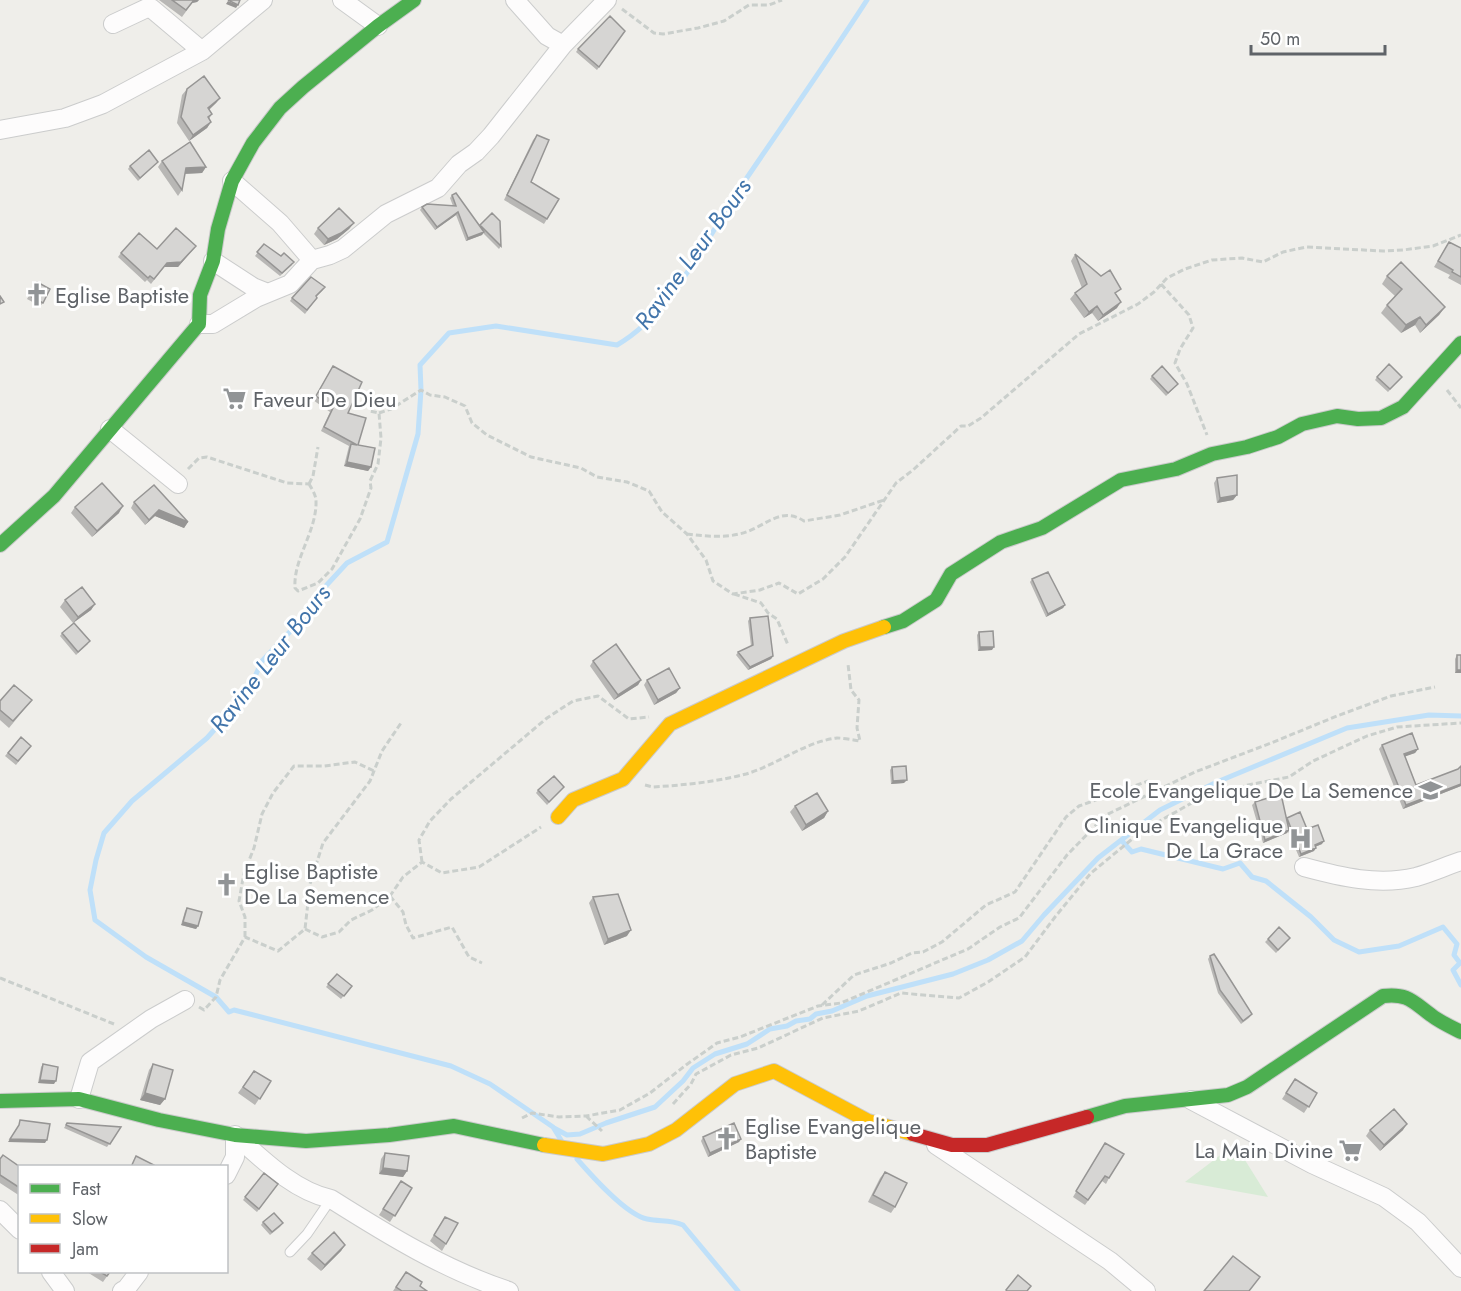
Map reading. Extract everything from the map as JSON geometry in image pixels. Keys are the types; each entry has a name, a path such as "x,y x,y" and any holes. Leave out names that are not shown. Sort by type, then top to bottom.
{"street":[{"path":"0,130 65,118 103,104 202,51 263,0"},
{"path":"342,0 378,26"},
{"path":"0,545 54,496 199,324 200,295 213,261 218,229 232,181 253,143 280,108 303,87 414,0"},
{"path":"515,0 547,36 563,45"},
{"path":"199,324 213,324 256,298 290,284 312,260 344,249 386,214 438,188 459,164 476,152 491,136 563,45 604,2"},
{"path":"113,24 151,8 202,51"},
{"path":"232,181 259,202 312,260"},
{"path":"213,261 253,287 268,293"},
{"path":"558,817 573,800 622,779 670,724 858,637 903,621 936,600 951,573 1001,542 1042,528 1121,480 1176,469 1212,454 1247,447 1278,437 1302,424 1337,417 1381,418 1403,407 1461,344"},
{"path":"110,429 178,484"},
{"path":"1304,867 1363,881 1391,880 1416,877 1461,861"},
{"path":"0,1101 79,1099 159,1120 235,1135 306,1141 389,1135 454,1126 556,1148 603,1154 649,1144 676,1130 735,1084 774,1071 868,1121 952,1145 987,1145 1125,1107 1228,1095 1247,1087 1383,996 1394,993 1408,996 1434,1017 1461,1032"},
{"path":"79,1099 90,1062 151,1019 185,1000"},
{"path":"1191,1101 1312,1164 1384,1197 1418,1222 1461,1268"},
{"path":"228,1171 236,1157 235,1135"},
{"path":"235,1135 261,1158 315,1196 331,1199 422,1254 484,1283 509,1291"},
{"path":"923,1137 1101,1256 1146,1291"},
{"path":"0,1210 18,1228"},
{"path":"52,1273 65,1291"},
{"path":"126,1290 138,1273"}],"lane":[{"path":"290,1252 307,1234 331,1199"}],"path":[{"path":"604,2 620,7 654,33 663,34 724,21 750,5 770,5 782,0"},
{"path":"733,594 759,590 779,583 798,594 824,579 844,557 896,483 961,426 968,426 981,418 1079,334 1138,304 1167,278 1185,269 1212,260 1242,258 1263,262 1283,252 1306,247 1403,250 1433,246 1461,235"},
{"path":"1161,284 1189,315 1193,328 1180,349 1175,363 1187,384 1212,454"},
{"path":"370,411 379,413 391,409 421,390 465,406 472,423 487,435 531,457 581,468 597,477 627,482 649,491 662,512 687,534 706,560 713,581 733,594 761,603 768,613 777,619 786,643 803,662"},
{"path":"309,484 316,499 312,525 294,578 295,588 298,591 318,583 332,569 360,519 371,488 370,481 378,464 381,438 379,413"},
{"path":"309,484 313,476 318,447"},
{"path":"178,484 199,458 207,457 287,483 309,484"},
{"path":"687,534 736,535 755,530 770,519 794,514 804,521 823,518 885,500"},
{"path":"622,779 653,787 714,780 746,774 775,763 805,747 838,738 860,741 857,728 859,700 851,690 848,663 858,637"},
{"path":"516,1120 532,1113 559,1117 586,1116 620,1110 650,1093 717,1043 740,1037 822,1005 841,1003 968,949 1000,927 1019,918 1067,855 1106,815 1195,772 1336,716 1391,696 1436,687"},
{"path":"422,862 419,840 430,821 451,799 511,747 547,718 573,701 598,696 629,719 653,716 670,724"},
{"path":"245,937 278,951 305,929 310,884 323,843 370,781 382,751 401,723"},
{"path":"666,1111 691,1084 696,1074 731,1055 758,1048 823,1018 859,1011 901,993 959,998 988,982 1025,957 1092,873 1142,831 1197,800 1248,785 1289,777 1313,761 1367,736 1397,727 1461,723"},
{"path":"185,1000 204,1010 216,998 220,980 245,937 245,917 239,901 244,873 254,848 262,814 273,793 294,766 324,766 355,762 374,771"},
{"path":"822,1005 855,975 912,953 923,952 942,942 986,905 1015,892 1066,817 1079,806 1148,782"},
{"path":"422,862 441,873 479,867 558,817"},
{"path":"305,929 322,937 339,932 351,920 372,910 390,896 402,877 422,862"},
{"path":"390,896 403,912 406,925 413,938 452,927 470,957 482,963"},
{"path":"0,978 48,996 132,1033"},
{"path":"586,1116 602,1132 610,1134"}],"green space":[{"path":"1235,1144 1268,1197 1185,1182"}],"building":[{"path":"172,0 194,0 186,10"},
{"path":"228,0 240,0 238,5"},
{"path":"610,16 625,31 599,67 578,49"},
{"path":"204,76 220,98 208,108 212,114 208,117 211,122 193,135 181,117 187,89"},
{"path":"537,135 549,140 531,182 559,199 547,219 507,195"},
{"path":"190,142 206,167 186,168 182,190 162,161"},
{"path":"149,150 158,162 140,178 130,166"},
{"path":"456,193 484,232 468,238 458,212 437,227 422,207 427,204 456,206 452,195"},
{"path":"339,208 354,223 328,239 318,228"},
{"path":"492,213 500,221 501,246 480,225"},
{"path":"176,228 196,246 181,262 167,263 154,279 150,276 148,278 121,253 139,233 157,249"},
{"path":"1449,242 1461,248 1461,277 1438,261"},
{"path":"264,244 281,256 284,253 294,262 282,273 257,252"},
{"path":"1075,254 1101,276 1110,270 1121,289 1115,293 1121,302 1103,315 1097,306 1089,312 1075,293 1087,284"},
{"path":"1401,262 1445,307 1426,325 1420,317 1406,325 1387,305 1402,289 1387,276"},
{"path":"311,277 325,287 307,310 292,298"},
{"path":"37,282 50,289 43,303 30,296"},
{"path":"1389,364 1402,377 1390,389 1377,377"},
{"path":"333,366 362,382 348,413 366,418 358,445 375,448 371,467 347,462 351,444 357,445 324,427 333,408 316,396"},
{"path":"1162,366 1178,384 1168,393 1152,376"},
{"path":"1237,475 1237,495 1220,498 1217,478"},
{"path":"102,483 123,506 97,531 75,507"},
{"path":"154,485 188,522 159,510 149,520 134,502"},
{"path":"1048,572 1065,605 1048,614 1032,579"},
{"path":"82,587 95,604 78,617 65,600"},
{"path":"768,616 773,656 750,667 738,652 753,645 750,618"},
{"path":"74,623 90,641 78,652 62,633"},
{"path":"993,631 994,647 980,647 979,632"},
{"path":"616,644 641,680 618,695 593,661"},
{"path":"1457,655 1461,655 1461,670 1457,670"},
{"path":"669,668 680,688 658,700 647,680"},
{"path":"14,685 32,700 13,721 0,710 0,701"},
{"path":"1412,733 1418,749 1404,754 1416,785 1461,766 1461,784 1406,805 1382,745"},
{"path":"21,737 31,746 18,761 8,753"},
{"path":"906,766 907,780 893,781 892,767"},
{"path":"554,776 564,787 549,802 538,790"},
{"path":"817,793 828,811 806,825 795,806"},
{"path":"1281,794 1289,830 1265,840 1255,802"},
{"path":"1300,812 1307,829 1318,825 1324,841 1315,845 1316,848 1301,854 1287,818"},
{"path":"618,894 631,930 608,939 593,897"},
{"path":"187,908 202,912 198,926 183,922"},
{"path":"1279,927 1290,938 1278,950 1268,939"},
{"path":"1214,954 1252,1014 1243,1021 1220,990 1210,956"},
{"path":"337,974 352,986 344,996 328,984"},
{"path":"43,1064 58,1067 56,1081 40,1080"},
{"path":"153,1064 173,1070 165,1099 145,1093"},
{"path":"254,1071 271,1081 260,1099 243,1087"},
{"path":"1295,1079 1317,1093 1309,1107 1286,1093"},
{"path":"1394,1109 1407,1124 1384,1145 1370,1130"},
{"path":"20,1120 50,1124 47,1140 10,1139"},
{"path":"67,1123 121,1127 110,1144 66,1125"},
{"path":"734,1123 741,1139 710,1153 703,1137"},
{"path":"1105,1143 1124,1154 1109,1178 1105,1176 1088,1200 1076,1191"},
{"path":"385,1153 409,1156 407,1171 383,1168"},
{"path":"3,1155 18,1166 18,1187 0,1175 0,1159"},
{"path":"136,1156 154,1165 132,1165"},
{"path":"885,1172 907,1183 895,1207 873,1195"},
{"path":"264,1173 278,1184 259,1209 245,1197"},
{"path":"401,1181 412,1188 395,1216 383,1209"},
{"path":"274,1213 283,1223 272,1232 263,1222"},
{"path":"445,1217 458,1223 446,1244 434,1235"},
{"path":"334,1232 345,1245 325,1265 312,1253"},
{"path":"1233,1256 1260,1277 1249,1291 1204,1291"},
{"path":"406,1272 422,1282 420,1286 427,1291 402,1291 396,1287"},
{"path":"1018,1275 1031,1286 1027,1291 1007,1291 1006,1290"}],"waterway":[{"name":"Ravine Leur Bours","path":"561,1140 553,1127 490,1084 451,1066 234,1010 229,1012 216,997 146,957 95,920 90,890 96,860 104,833 132,801 207,738 248,692 262,661 303,618 323,589 347,563 387,542 418,434 420,365 449,333 496,326 617,345 637,331 672,294 742,185 867,0"},
{"path":"554,1128 567,1135 580,1134 655,1107 683,1081 693,1068 715,1054 747,1044 770,1029 810,1019 816,1014 832,1011 867,996 953,974 988,960 1022,941 1098,858 1160,810 1217,782 1347,728 1429,715 1461,716"},
{"path":"1122,841 1132,852 1141,849 1223,869 1240,863 1252,877 1266,881 1311,917 1334,940 1359,952 1399,946 1443,927 1457,944 1454,955 1460,963 1453,970 1461,985"},
{"name":"Ravine Leur Bours","path":"577,1159 609,1194 629,1210 647,1219 683,1225 738,1291"}],"traffic: fast":[{"path":"0,545 54,496 199,324 200,295 213,261 218,229 232,181 253,143 280,108 303,87 414,0"},
{"path":"884,627 903,621 936,600 951,574 1001,542 1042,528 1121,480 1176,469 1212,454 1247,447 1278,437 1302,424 1337,416 1358,419 1381,418 1403,407 1461,343"},
{"path":"1087,1117 1125,1106 1228,1095 1247,1087 1383,996 1404,997 1438,1020 1461,1032"},
{"path":"0,1101 79,1099 159,1120 235,1135 306,1141 389,1135 454,1126 544,1145"}],"traffic: slow":[{"path":"558,817 573,800 623,779 670,724 844,641 884,627"},
{"path":"544,1145 603,1154 649,1144 676,1130 735,1084 774,1071 868,1121 913,1134"}],"traffic: jam":[{"path":"913,1134 952,1145 987,1145 1087,1117"}],"place":[{"name":"Eglise Baptiste","path":"37,295"},
{"name":"Faveur De Dieu","path":"235,399"},
{"name":"Ecole Evangelique De La Semence","path":"1431,790"},
{"name":"Clinique Evangelique De La Grace","path":"1301,838"},
{"name":"Eglise Baptiste De La Semence","path":"226,884"},
{"name":"Eglise Evangelique Baptiste","path":"727,1139"},
{"name":"La Main Divine","path":"1351,1150"}]}
